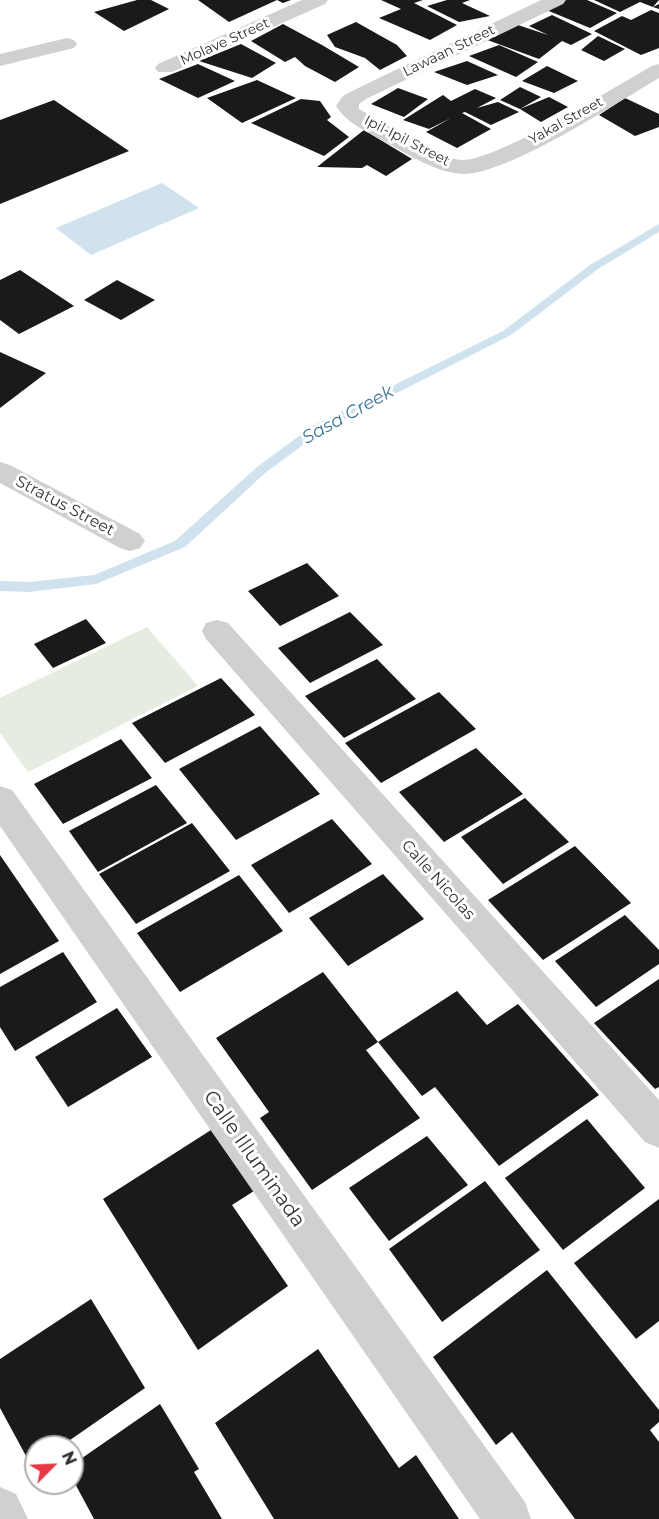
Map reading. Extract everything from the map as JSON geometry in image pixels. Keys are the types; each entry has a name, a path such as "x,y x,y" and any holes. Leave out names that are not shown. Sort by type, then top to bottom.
{"street":[{"name":"Molave Street","path":"165,68 318,0"},
{"name":"Lawaan Street","path":"347,106 350,100 359,95 556,0"},
{"path":"0,60 67,44"},
{"name":"Yakal Street","path":"471,168 501,157 659,70"},
{"name":"Ipil-Ipil Street","path":"347,106 351,113 447,163 471,168"},
{"name":"Stratus Street","path":"0,471 130,541"},
{"name":"Calle Nicolas","path":"217,631 659,1129"},
{"name":"Calle Illuminada","path":"0,799 508,1519"},
{"path":"0,1510 5,1519"}],"shaded area":[{"path":"147,627 198,686 28,772 0,733 0,698"}],"water":[{"path":"162,183 199,208 91,255 56,228"}],"building":[{"path":"137,0 151,0 169,9 124,31 94,12"},
{"path":"198,0 277,0 229,22"},
{"path":"381,0 423,0 414,3 457,25 430,40 379,18 401,9"},
{"path":"447,0 470,0 462,3 490,16 459,22 427,6"},
{"path":"565,0 587,0 617,13 590,28 544,9"},
{"path":"594,0 659,0 653,7 640,2 620,12"},
{"path":"651,10 659,13 659,48 641,55 594,31 622,16 631,20"},
{"path":"552,15 592,34 571,45 562,41 539,59 482,38 515,24 548,35 529,26"},
{"path":"356,22 397,45 407,56 380,70 365,58 335,47 327,35"},
{"path":"283,24 359,67 335,82 305,66 295,57 285,62 251,41"},
{"path":"598,36 625,49 604,61 581,50"},
{"path":"241,44 276,63 252,78 199,61"},
{"path":"499,45 538,62 516,77 469,56"},
{"path":"467,61 498,75 467,85 434,72"},
{"path":"198,64 235,81 198,98 159,79"},
{"path":"547,66 578,81 554,93 522,81"},
{"path":"257,80 296,98 242,123 207,98"},
{"path":"520,87 541,97 520,109 500,100"},
{"path":"398,88 428,99 404,117 371,104"},
{"path":"475,89 496,98 477,108 498,102 519,112 491,125 465,112 462,113 491,129 457,148 426,132 451,118 429,129 403,120 443,95 451,101"},
{"path":"549,97 568,107 541,122 520,109"},
{"path":"625,98 659,114 659,127 635,136 599,115"},
{"path":"301,99 320,101 331,117 327,120 349,137 324,156 251,123"},
{"path":"54,100 129,151 0,204 0,120"},
{"path":"364,130 412,159 386,176 367,165 362,168 317,167"},
{"path":"20,270 74,306 19,334 0,320 0,280"},
{"path":"117,280 155,300 121,320 84,300"},
{"path":"0,352 46,373 0,408"},
{"path":"307,563 339,596 280,626 248,591"},
{"path":"350,612 383,645 310,683 278,648"},
{"path":"86,619 106,643 53,668 34,644"},
{"path":"377,659 416,699 344,738 305,696"},
{"path":"221,678 255,715 165,763 132,723"},
{"path":"439,692 476,729 381,783 345,743"},
{"path":"260,726 320,794 236,840 179,769"},
{"path":"121,739 152,778 63,824 34,784"},
{"path":"476,748 523,794 444,842 399,792"},
{"path":"156,785 187,823 98,872 69,831"},
{"path":"525,798 569,842 503,884 461,837"},
{"path":"332,819 372,864 289,913 251,865"},
{"path":"192,823 230,871 136,924 99,874"},
{"path":"575,846 631,903 543,960 488,900"},
{"path":"0,855 59,941 0,974"},
{"path":"383,874 424,919 348,966 309,918"},
{"path":"239,875 283,931 180,992 137,933"},
{"path":"625,915 659,950 659,964 596,1007 555,961"},
{"path":"63,952 97,1002 15,1051 0,1027 0,987"},
{"path":"323,972 378,1042 366,1050 420,1118 312,1190 260,1118 269,1112 216,1038"},
{"path":"659,979 659,1087 655,1089 594,1023"},
{"path":"457,991 487,1025 518,1004 599,1095 499,1166 435,1087 422,1096 378,1042"},
{"path":"117,1008 152,1057 68,1107 35,1057"},
{"path":"587,1119 645,1188 563,1250 505,1178"},
{"path":"211,1130 254,1191 232,1205 288,1286 198,1350 103,1199"},
{"path":"427,1136 468,1185 389,1241 349,1188"},
{"path":"485,1181 540,1250 442,1322 389,1249"},
{"path":"659,1199 659,1321 636,1339 574,1263"},
{"path":"547,1270 659,1410 659,1422 650,1430 659,1442 659,1519 575,1519 512,1432 496,1445 433,1357"},
{"path":"91,1299 145,1388 77,1435 24,1435 24,1452 0,1408 0,1359"},
{"path":"318,1349 399,1468 416,1455 459,1519 274,1519 215,1423"},
{"path":"160,1404 199,1469 194,1472 222,1519 94,1519 81,1495 84,1495 84,1457"}],"waterway":[{"name":"Sasa Creek","path":"0,586 29,587 96,579 180,544 261,470 318,428 507,333 594,267 659,227"}]}
